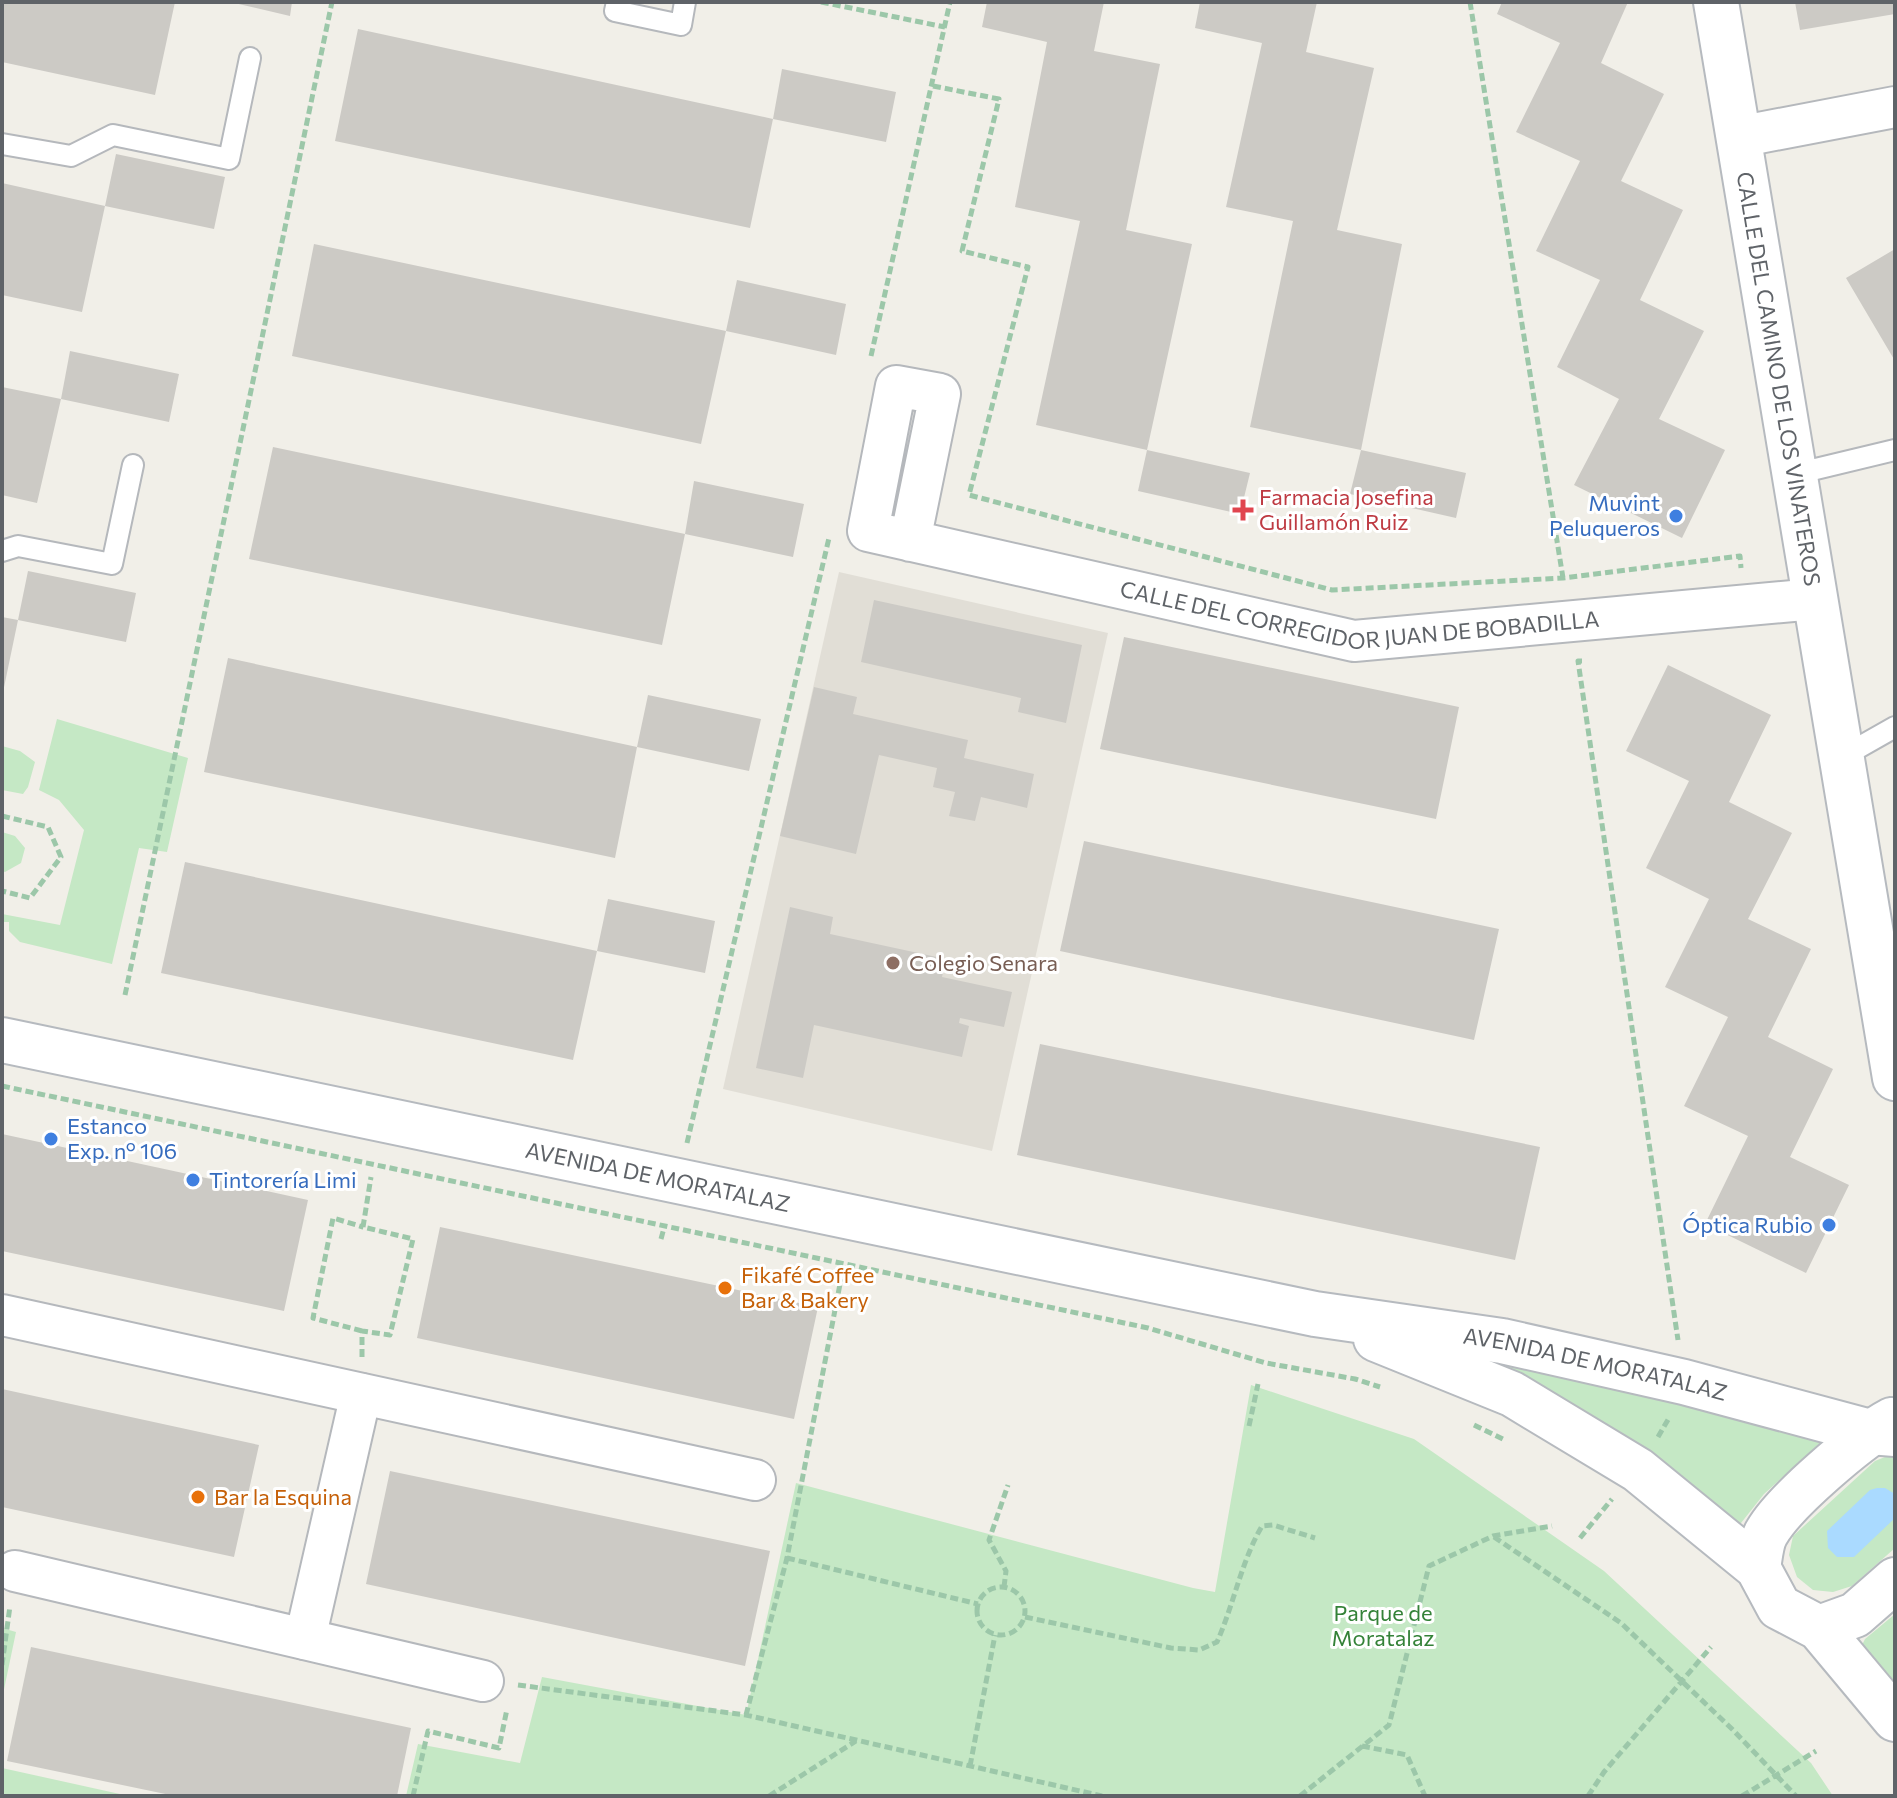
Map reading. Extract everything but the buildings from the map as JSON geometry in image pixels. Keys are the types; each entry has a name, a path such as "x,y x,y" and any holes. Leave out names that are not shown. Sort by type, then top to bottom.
{"main road":[{"name":"CALLE DEL CAMINO DE LOS VINATEROS","path":"1716,2 1895,1078"},
{"name":"AVENIDA DE MORATALAZ","path":"2,1040 1315,1314 1502,1341 1887,1428"},
{"name":"AVENIDA DE MORATALAZ","path":"1315,1314 1512,1394 1638,1470 1758,1568"},
{"path":"1887,1428 1794,1499 1766,1533 1758,1568 1779,1607 1819,1628 1895,1719"},
{"path":"1819,1628 1855,1615 1895,1580"}],"street":[{"path":"1738,137 1895,107"},
{"name":"CALLE DEL CORREGIDOR JUAN DE BOBADILLA","path":"910,541 1354,641 1815,599"},
{"path":"2,1315 755,1480"},
{"path":"305,1639 361,1394"},
{"path":"15,1571 497,1683"}],"lane":[{"path":"617,2 615,11 681,25 685,2"},
{"path":"2,144 71,156 113,135 229,159 250,58"},
{"path":"1795,474 1895,450"},
{"path":"2,551 18,546 112,564 133,465"},
{"path":"1842,757 1895,727"}],"path":[{"path":"125,995 332,2"},
{"path":"821,2 945,27"},
{"path":"871,360 950,2"},
{"path":"933,86 999,99 962,251 1028,267 969,495 1332,590 1563,578 1470,2"},
{"path":"685,1149 829,538"},
{"path":"1578,661 1684,1382"},
{"path":"2,816 48,827 61,857 30,898 2,891"},
{"path":"2,1086 1148,1328 1266,1363 1355,1379 1383,1388"},
{"path":"363,1227 371,1177"},
{"path":"661,1239 669,1211"},
{"path":"333,1218 413,1239 390,1335 362,1331 313,1318 333,1218"},
{"path":"746,1715 787,1558 841,1279"},
{"path":"361,1394 362,1331"},
{"path":"1249,1426 1258,1384"},
{"path":"1466,1421 1506,1440"},
{"path":"1004,1587 1006,1571 989,1540 1008,1485"},
{"path":"1597,1494 1622,1511"},
{"path":"1025,1617 1171,1648 1199,1650 1217,1642 1242,1578 1248,1550 1262,1526 1273,1525 1315,1538"},
{"path":"1300,1796 1389,1725 1429,1566 1493,1536 1552,1526"},
{"path":"1493,1536 1621,1623 1796,1796"},
{"path":"787,1558 978,1604"},
{"path":"2,1665 15,1571"},
{"path":"1004,1587 1022,1601 1025,1617 1010,1634 995,1635 978,1619 978,1604 988,1591 1004,1587"},
{"path":"970,1766 995,1635"},
{"path":"1588,1796 1604,1772 1711,1647"},
{"path":"413,1796 428,1731 499,1748 497,1683 746,1715 1102,1796"},
{"path":"769,1796 856,1740"},
{"path":"1362,1746 1407,1755 1425,1796"},
{"path":"1742,1796 1816,1751"}],"shaded area":[{"name":"Colegio Senara","path":"839,572 1108,633 992,1151 723,1089"}],"green space":[{"path":"57,719 188,758 167,852 139,848 112,964 20,942 9,931 9,922 2,922 2,914 60,925 84,830 59,800 39,790"},
{"path":"2,746 20,751 35,762 23,794 2,790"},
{"path":"2,832 15,836 25,848 21,863 5,872 2,871"},
{"path":"1502,1360 1821,1436 1821,1442 1764,1494 1741,1523 1735,1523 1501,1367"},
{"name":"Parque de Moratalaz","path":"1251,1385 1414,1439 1604,1571 1811,1763 1833,1796 406,1796 418,1744 520,1763 542,1677 746,1715 796,1483 1215,1592"},
{"path":"1895,1453 1895,1548 1852,1586 1833,1592 1813,1590 1797,1577 1789,1555 1793,1536 1875,1461"},
{"path":"1895,1614 1895,1684 1862,1645"},
{"path":"2,1628 16,1632 2,1699"},
{"path":"2,1768 129,1796 2,1796"}],"water":[{"path":"1885,1488 1895,1494 1895,1518 1854,1557 1837,1557 1828,1548 1827,1531 1870,1490"}],"place":[{"name":"Farmacia Josefina Guillamón Ruiz","path":"1243,510"},
{"name":"Muvint Peluqueros","path":"1676,516"},
{"name":"Colegio Senara","path":"893,963"},
{"name":"Estanco Exp. nº 106","path":"51,1139"},
{"name":"Tintorería Limi","path":"193,1180"},
{"name":"Óptica Rubio","path":"1829,1225"},
{"name":"Fikafé Coffee Bar & Bakery","path":"725,1288"},
{"name":"Bar la Esquina","path":"198,1497"}]}
